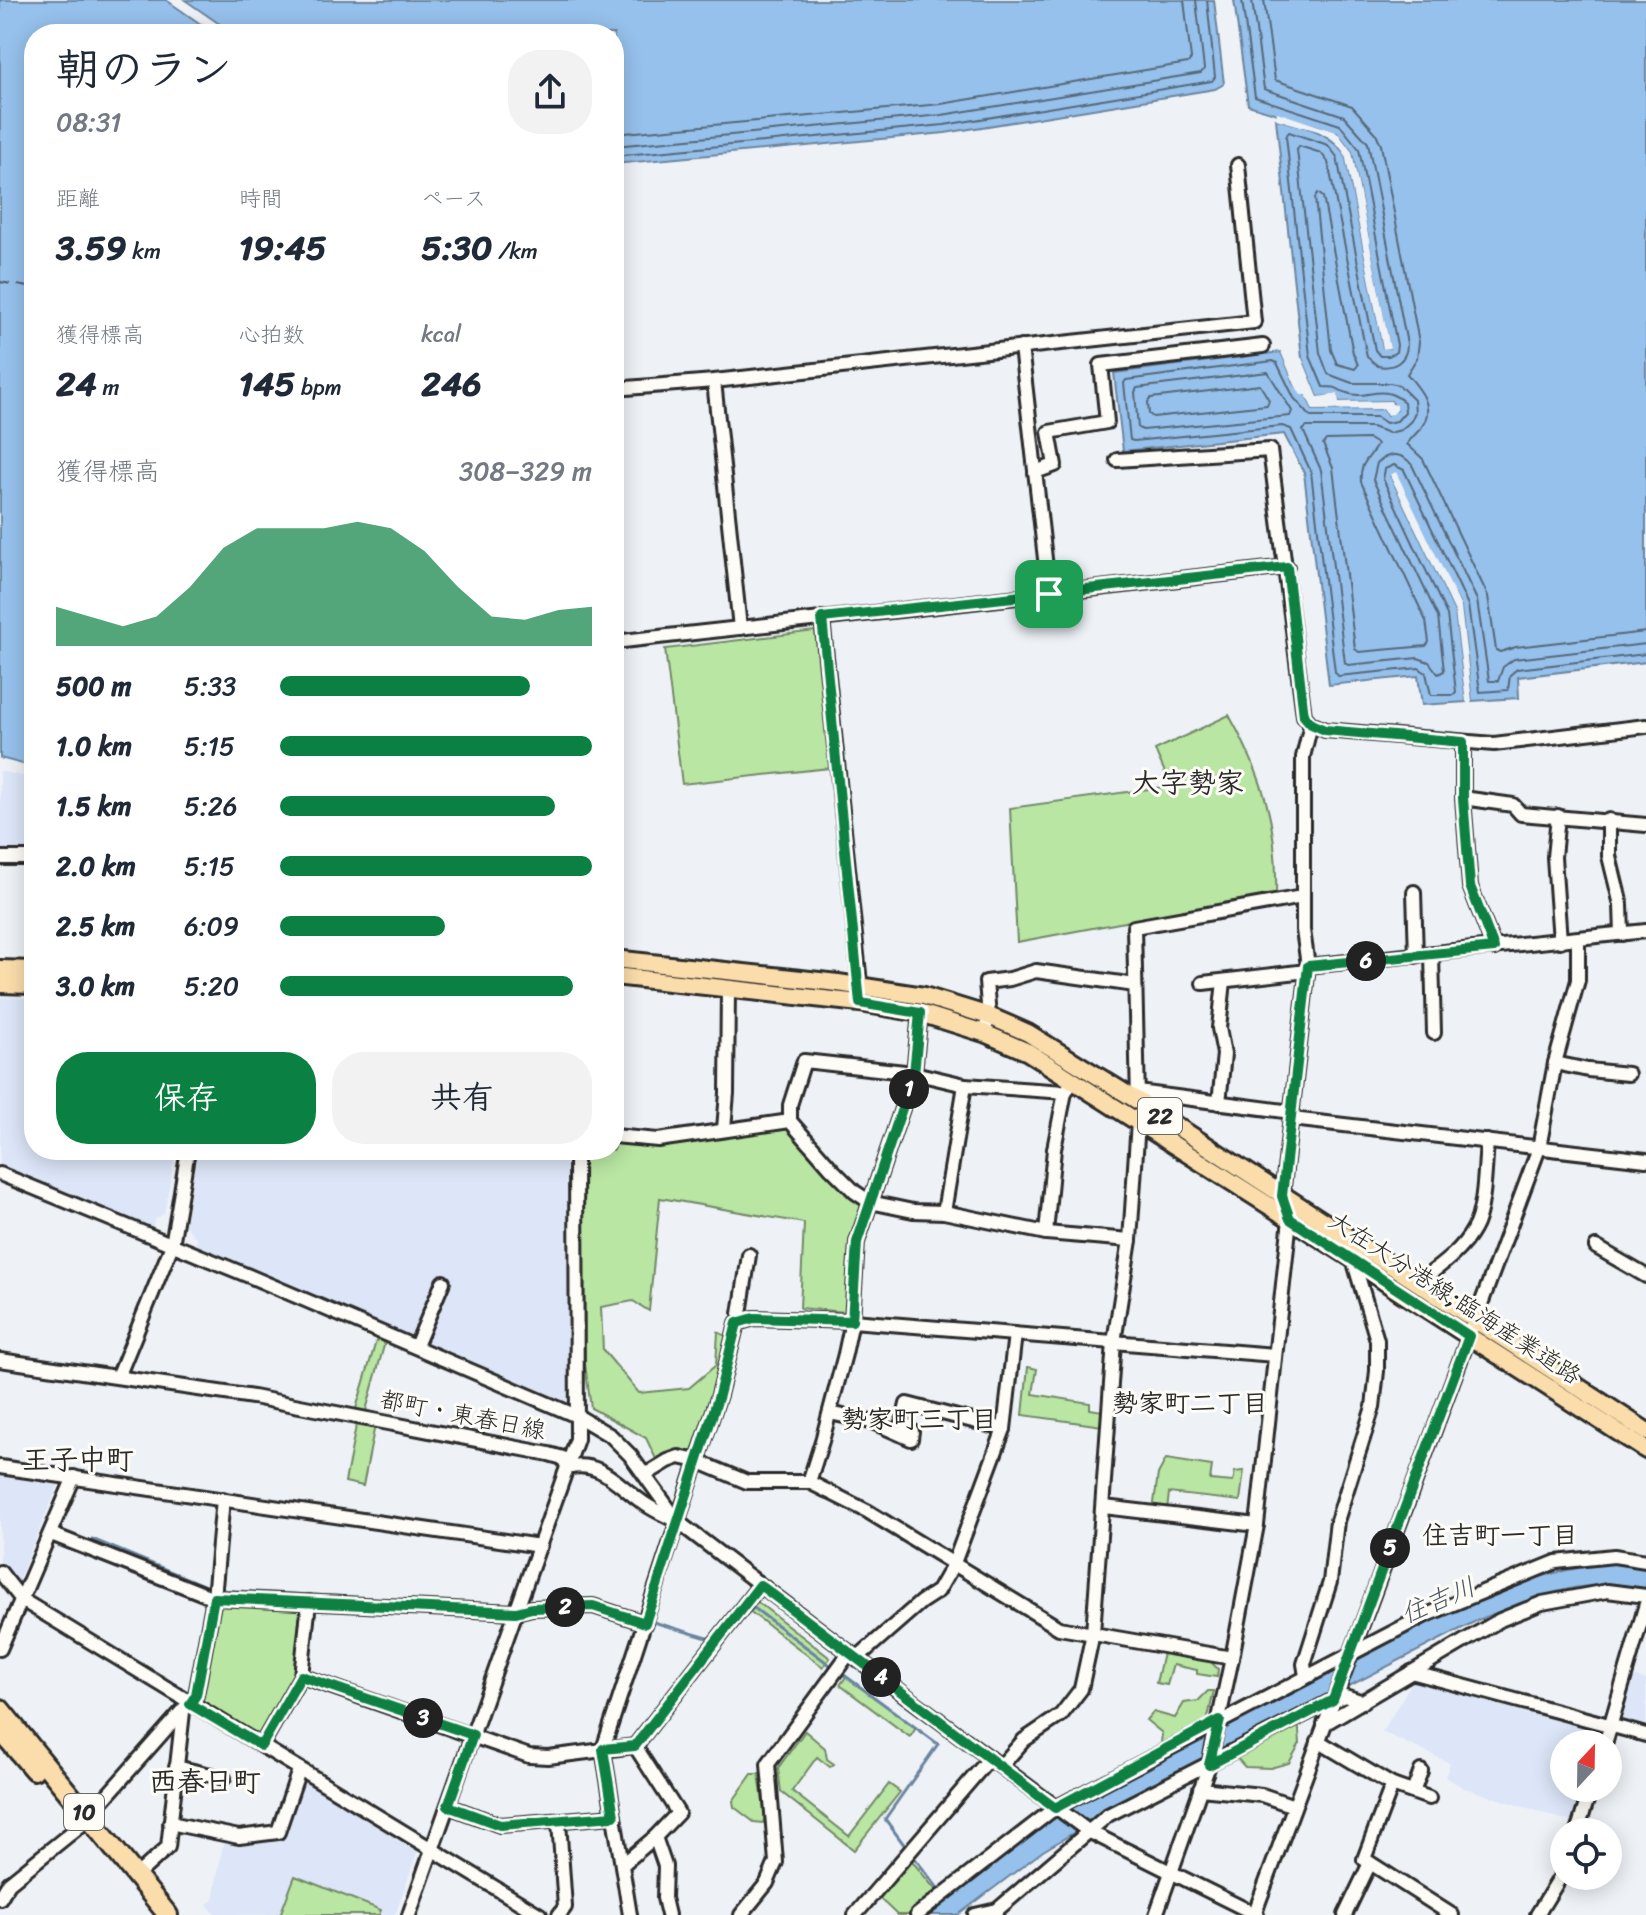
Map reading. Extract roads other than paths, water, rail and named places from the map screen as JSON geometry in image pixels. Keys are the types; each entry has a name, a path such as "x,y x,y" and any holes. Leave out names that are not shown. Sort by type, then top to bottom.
{"highway":[{"name":"10","path":"0,1709 152,1915"},
{"name":"10","path":"0,1730 136,1876 168,1915"}],"main road":[{"name":"大在大分港線;臨海産業道路","path":"624,960 860,994 984,1033 1028,1052 1069,1086 1138,1122 1353,1259 1646,1431"},
{"path":"0,969 24,970"},
{"name":"大在大分港線;臨海産業道路","path":"624,977 728,989 924,996 989,1016 1047,1044 1138,1097 1282,1196 1418,1283 1472,1328 1646,1450"},
{"path":"0,984 24,985"}],"street":[{"path":"624,388 1254,322 1238,165"},
{"path":"1035,472 1055,465 1049,432 1107,422 1101,365 1263,346"},
{"path":"1021,347 1049,594"},
{"path":"714,381 740,628"},
{"path":"1117,460 1270,450 1304,716 1311,724 1325,730 1494,744 1646,726"},
{"path":"624,641 1287,567"},
{"path":"822,618 860,994"},
{"path":"1156,1915 1209,1763 1220,1722 1257,1525 1290,1219 1282,1196 1308,969 1302,897 1303,757 1311,724"},
{"path":"1463,742 1463,798 1470,886 1494,948"},
{"path":"1463,798 1513,805 1521,814 1646,825"},
{"path":"1558,816 1554,857 1560,941"},
{"path":"1609,820 1609,856 1621,905 1622,934"},
{"path":"0,858 24,858"},
{"path":"1414,892 1416,956"},
{"path":"1302,897 1134,927 1138,1097 1219,1103 1646,1160"},
{"path":"1203,983 1646,931"},
{"path":"1088,1831 1255,1915 1539,1148 1555,1063 1578,980 1578,939"},
{"path":"1432,955 1434,1033"},
{"path":"984,1033 989,1016 986,982 1036,971 1135,985"},
{"path":"1219,1103 1224,1054 1219,1028 1224,981"},
{"path":"724,1129 728,989"},
{"path":"809,1482 830,1413 852,1321 857,1242 914,1073 920,1013"},
{"path":"1046,1233 1054,1149 1069,1086 965,1085 914,1073 804,1061 790,1105 790,1121 847,1184 870,1202 913,1211 944,1212 1046,1233 1130,1240"},
{"path":"1555,1063 1628,1074"},
{"path":"944,1212 965,1085"},
{"path":"624,1137 658,1140 790,1121"},
{"path":"1001,1766 1024,1740 1061,1715 1081,1689 1093,1633 1114,1342 1130,1240 1138,1122"},
{"path":"1418,1283 1449,1258 1474,1229 1483,1193 1487,1141"},
{"path":"118,1377 172,1245 186,1160"},
{"path":"409,1915 577,1439 576,1160"},
{"path":"0,1174 579,1417 616,1441 678,1522"},
{"path":"1596,1247 1646,1276"},
{"path":"740,1314 749,1255"},
{"path":"1306,1676 1304,1664 1330,1582 1337,1521 1373,1407 1377,1340 1353,1259"},
{"path":"416,1346 443,1282"},
{"path":"630,1915 603,1749 730,1358 737,1323 754,1318 852,1321 1275,1355"},
{"path":"741,1915 767,1883 776,1862 768,1764 854,1655 938,1591 954,1563 1004,1429 1015,1334"},
{"name":"都町・東春日線","path":"0,1360 225,1393 549,1454 563,1458 568,1468 583,1464 598,1469 645,1504 678,1522 1088,1831"},
{"path":"830,1413 875,1423 911,1439 912,1431 903,1422 907,1404 1004,1429"},
{"path":"645,1475 673,1459 685,1458 747,1482 809,1482 867,1511 1059,1628 1232,1658"},
{"path":"0,1467 540,1546"},
{"path":"0,1649 74,1477"},
{"path":"1,1891 84,1820 196,1695 214,1598 223,1499"},
{"path":"1104,1507 1257,1525"},
{"path":"51,1534 214,1598 516,1612 532,1608 593,1606 645,1623"},
{"path":"917,1915 1055,1808 1424,1616 1556,1562 1614,1556 1646,1561"},
{"path":"0,1572 22,1600 186,1708 261,1746 540,1915"},
{"path":"301,1676 529,1756 548,1757 635,1746 760,1585"},
{"path":"1324,1724 1500,1620 1542,1603 1607,1591 1646,1596"},
{"path":"261,1746 301,1676 309,1602"},
{"path":"1609,1730 1646,1604"},
{"path":"1411,1672 1646,1735"},
{"path":"975,1915 997,1910 1108,1815 1334,1698 1345,1696 1363,1702"},
{"path":"136,1876 168,1847 186,1708"},
{"path":"1318,1741 1392,1785 1429,1798"},
{"path":"622,1865 678,1813 635,1746"},
{"path":"855,1915 990,1758"},
{"path":"176,1767 224,1778"},
{"path":"170,1823 239,1837 278,1832 299,1770"},
{"path":"1413,1792 1421,1771"},
{"path":"1392,1785 1364,1859 1452,1915"},
{"path":"1200,1789 1262,1795 1294,1806"},
{"path":"448,1806 500,1825 614,1816"},
{"path":"559,1822 565,1907 559,1915"},
{"path":"655,1837 665,1866 664,1898 668,1915"},
{"path":"1345,1915 1370,1863"},
{"path":"1537,1915 1552,1890"},
{"path":"1004,1904 1014,1915"}],"water":[{"path":"0,0 166,0 201,24 24,24 24,764 0,758"},
{"path":"185,0 1214,0 1224,84 1215,89 945,133 624,163 624,24 220,24"},
{"path":"1234,0 1646,0 1646,662 1518,677 1519,698 1472,701 1461,607 1390,475 1455,612 1466,702 1422,705 1418,676 1329,685 1304,473 1284,434 1123,451 1114,373 1281,352 1295,385 1306,395 1313,410 1384,409 1387,415 1397,410 1391,401 1339,402 1337,395 1318,397 1302,358 1276,119 1322,134 1345,154 1383,348 1389,348 1352,152 1337,132 1248,105"},
{"name":"住吉川","path":"1613,1563 1646,1568 1646,1591 1625,1586 1582,1587 1539,1597 1478,1620 1142,1792 1043,1851 958,1915 923,1915 1044,1825 1115,1782 1226,1723 1471,1602 1540,1577"}],"waterway":[{"path":"92,1539 210,1588"},
{"path":"218,1590 503,1605"},
{"path":"744,1616 754,1608 834,1668"},
{"path":"650,1621 711,1639"},
{"path":"840,1672 938,1744 885,1819 908,1850"},
{"path":"913,1856 940,1891"}],"district":[{"name":"大字勢家","path":"1188,782"},
{"name":"勢家町二丁目","path":"1190,1403"},
{"name":"勢家町三丁目","path":"919,1419"},
{"name":"王子中町","path":"78,1459"},
{"name":"住吉町一丁目","path":"1500,1535"},
{"name":"西春日町","path":"205,1781"}]}
